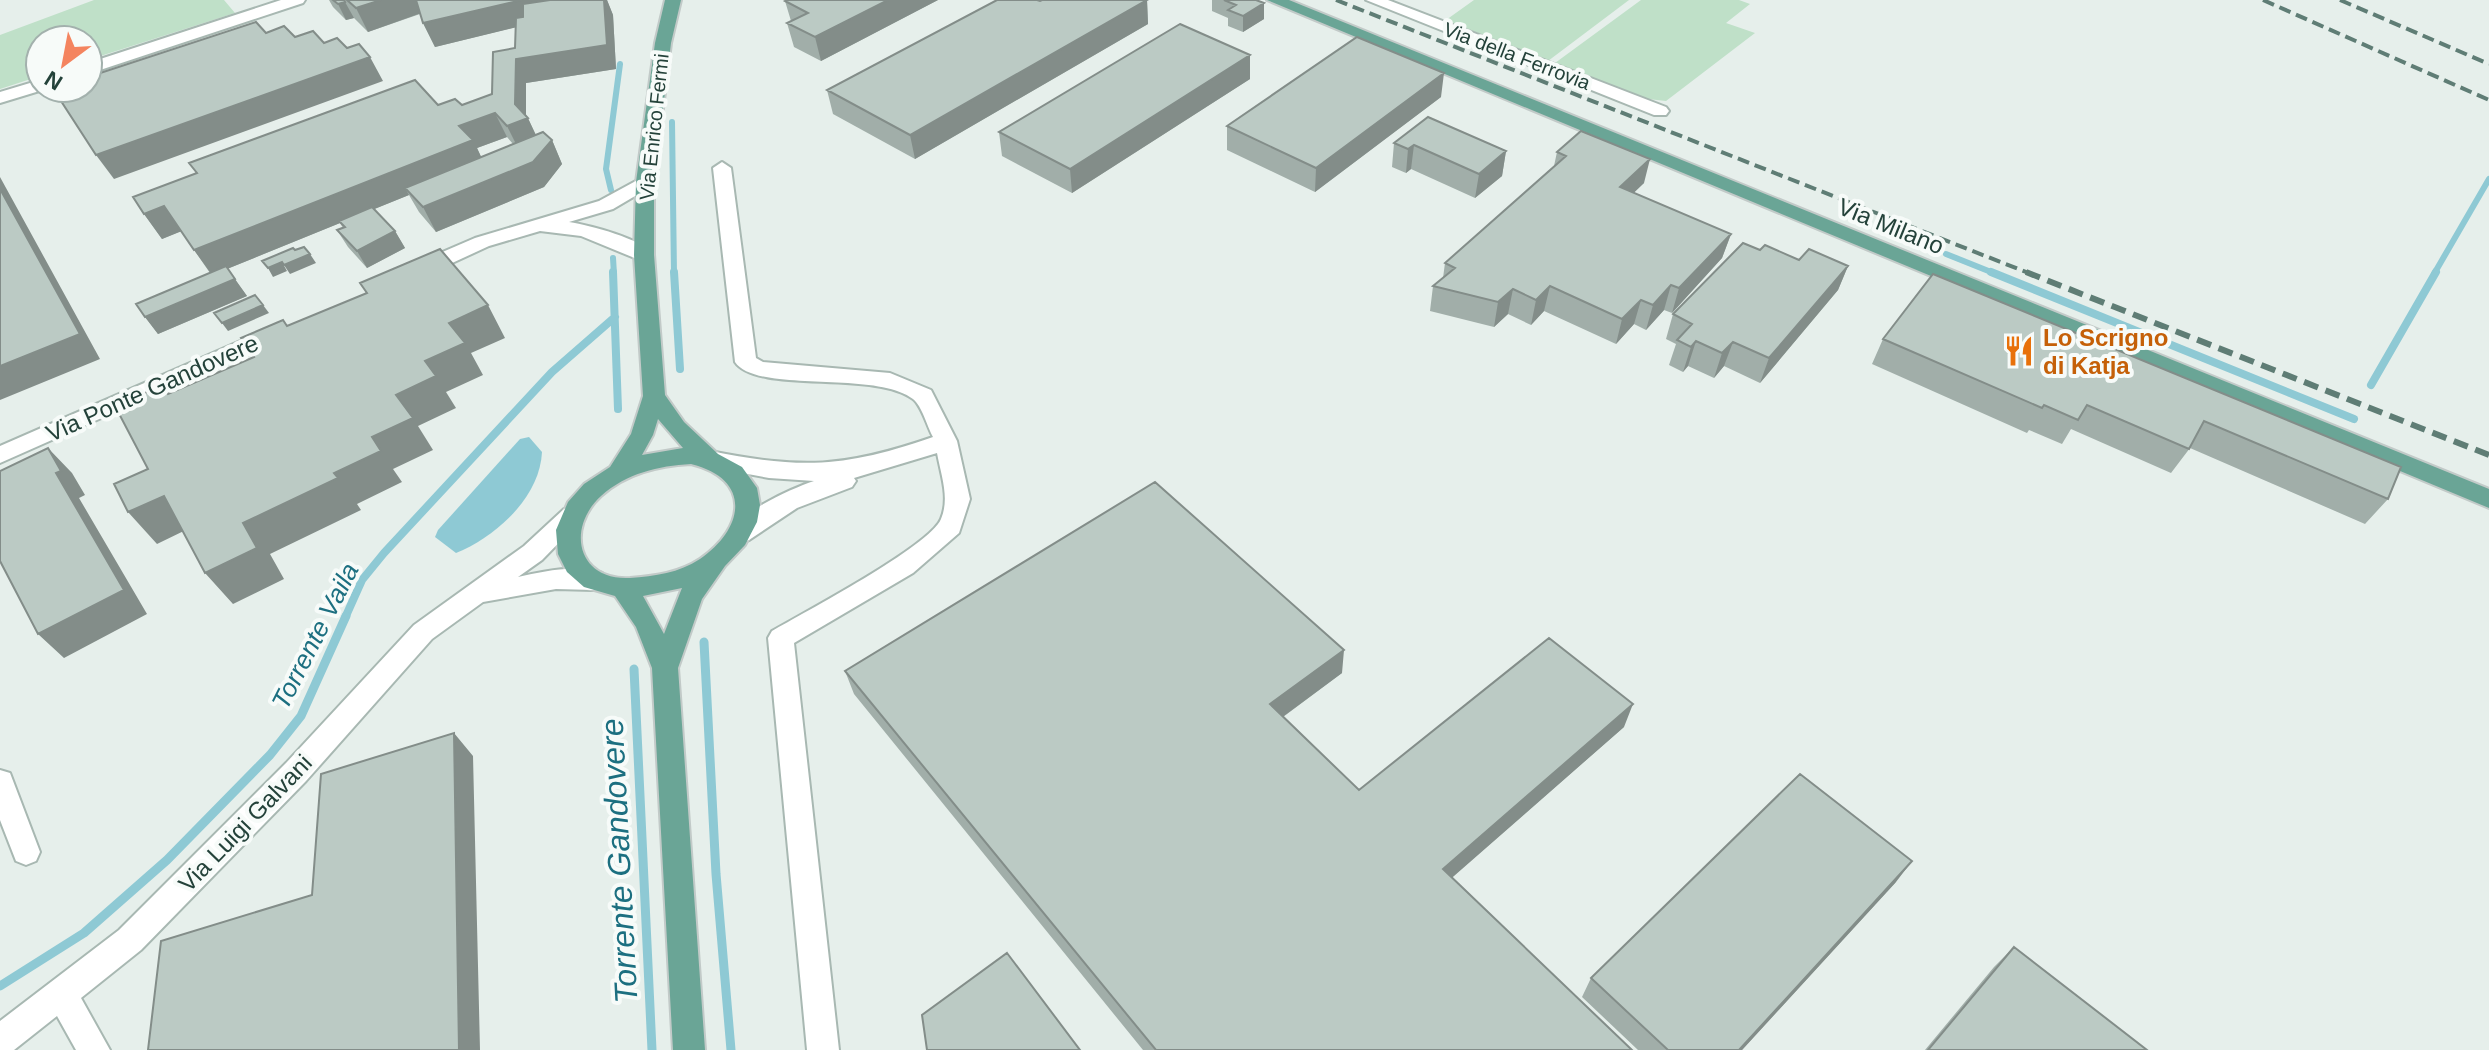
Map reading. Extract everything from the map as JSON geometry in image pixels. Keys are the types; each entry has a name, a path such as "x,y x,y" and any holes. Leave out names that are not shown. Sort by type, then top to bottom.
{"main road":[{"name":"Via Enrico Fermi","path":"654,396 644,255 645,182 663,43 673,0"},
{"name":"Via Milano","path":"1275,0 2489,499"},
{"path":"654,396 676,428 709,459"},
{"path":"619,472 642,435 654,396"},
{"path":"665,668 691,595 740,534 749,510 746,488 733,470 709,459 681,456 649,460 619,472 591,491 572,515 566,540 573,563 593,580 623,588 657,587 691,576 721,557"},
{"path":"623,588 647,623 665,668 689,1050"}],"street":[{"path":"104,64 297,0"},
{"name":"Via della Ferrovia","path":"1374,0 1660,111"},
{"path":"0,98 24,90"},
{"path":"722,168 746,362 758,369 890,380 923,395 946,441 958,499 951,527 904,566 781,638 823,1050"},
{"path":"394,281 482,242 606,205 645,182"},
{"path":"524,228 562,226 602,235 644,255"},
{"name":"Via Ponte Gandovere","path":"0,455 292,326"},
{"path":"709,459 768,472 809,474 867,467 946,441"},
{"path":"740,534 779,504 821,487 913,463 951,469"},
{"name":"Via Luigi Galvani","path":"0,1041 62,996 141,929 296,772 423,632 533,553 572,515"},
{"name":"Via Luigi Galvani","path":"478,594 556,579 593,580"},
{"path":"0,782 26,852"},
{"path":"62,996 94,1050"}],"green space":[{"path":"94,0 224,0 235,13 104,55 104,24 30,24"},
{"path":"1474,0 1629,0 1548,61 1446,20"},
{"path":"1641,0 1739,0 1750,4 1726,23 1755,33 1666,101 1648,99 1555,63"},
{"path":"24,26 24,81 0,89 0,35"}],"water":[{"path":"529,437 542,452 539,469 533,485 513,513 486,537 456,553 435,537 520,439"}],"building":[{"path":"347,0 381,0 356,8"},
{"path":"416,0 522,0 423,23"},
{"path":"550,0 604,0 607,45 516,59 515,104 528,118 507,126 495,113 459,126 473,140 194,250 164,206 144,214 133,197 197,173 189,163 415,80 438,105 455,99 462,105 492,94 493,52 515,48 516,18 523,17 523,4"},
{"path":"787,0 888,0 815,37 787,23 808,13"},
{"path":"997,0 1147,0 910,135 827,90"},
{"path":"1224,0 1264,3 1243,16 1228,10 1236,5"},
{"path":"256,22 266,33 284,26 295,37 313,31 324,43 337,38 347,48 359,44 370,57 96,155 63,104 104,104 104,72"},
{"path":"1180,24 1250,55 1070,169 999,132"},
{"path":"1357,37 1444,73 1316,168 1227,126"},
{"path":"1428,117 1506,151 1479,174 1414,145 1408,149 1394,143"},
{"path":"1581,131 1650,159 1620,187 1731,234 1679,288 1671,285 1653,305 1641,300 1622,319 1550,286 1536,300 1513,289 1498,302 1433,286 1455,268 1445,263 1566,156 1557,152"},
{"path":"543,132 552,140 533,162 423,207 405,188"},
{"path":"0,189 80,334 0,366"},
{"path":"372,207 395,231 357,251 337,230 345,227 339,221"},
{"path":"1743,243 1760,250 1765,245 1799,260 1809,249 1848,266 1769,358 1733,342 1722,353 1696,341 1691,347 1677,340 1692,324 1673,314"},
{"path":"304,247 310,254 284,265 282,262 268,268 262,261 293,248"},
{"path":"440,249 488,305 449,323 465,343 425,361 436,376 396,395 413,418 372,437 381,451 334,473 338,478 243,523 257,548 205,573 164,496 128,512 114,484 148,469 115,406 163,385 168,394 254,357 241,338 283,320 287,326 367,293 360,283"},
{"path":"226,266 235,279 145,317 136,304"},
{"path":"1933,274 2401,467 2388,499 2204,421 2189,449 2087,405 2078,420 2044,405 2042,408 1883,339"},
{"path":"255,295 263,305 222,323 214,313"},
{"path":"48,448 61,471 56,473 124,590 38,634 0,561 0,471"},
{"path":"1155,482 1344,650 1270,704 1359,790 1549,638 1633,704 1443,869 1632,1050 1156,1050 845,671"},
{"path":"454,733 459,1050 148,1050 161,941 312,895 321,774"},
{"path":"1800,774 1912,861 1739,1050 1668,1050 1591,978"},
{"path":"2014,947 2147,1050 1928,1050"},
{"path":"1007,953 1080,1050 927,1050 922,1015"}],"waterway":[{"name":"Torrente Gandovere","path":"611,190 606,169 620,64"},
{"path":"672,122 674,274"},
{"path":"2434,274 2489,179"},
{"path":"1946,254 1991,272"},
{"name":"Torrente Gandovere","path":"613,258 614,274"},
{"name":"Torrente Gandovere","path":"613,272 615,317"},
{"path":"674,272 680,369"},
{"path":"1991,272 1996,274"},
{"path":"1991,272 2354,419"},
{"path":"2371,385 2436,272"},
{"name":"Torrente Vaila","path":"345,618 362,580 384,553 552,372 615,317"},
{"name":"Torrente Gandovere","path":"615,317 618,409"},
{"name":"Torrente Vaila","path":"0,986 84,933 167,860 270,755 301,716 346,616"},
{"path":"704,642 716,874 731,1050"},
{"name":"Torrente Gandovere","path":"634,669 652,1050"}],"railway":[{"path":"1336,0 2031,274"},
{"path":"2263,0 2489,100"},
{"path":"2340,0 2489,64"},
{"path":"2026,272 2489,455"}],"place":[{"name":"Lo Scrigno di Katja","path":"2019,351"}]}
